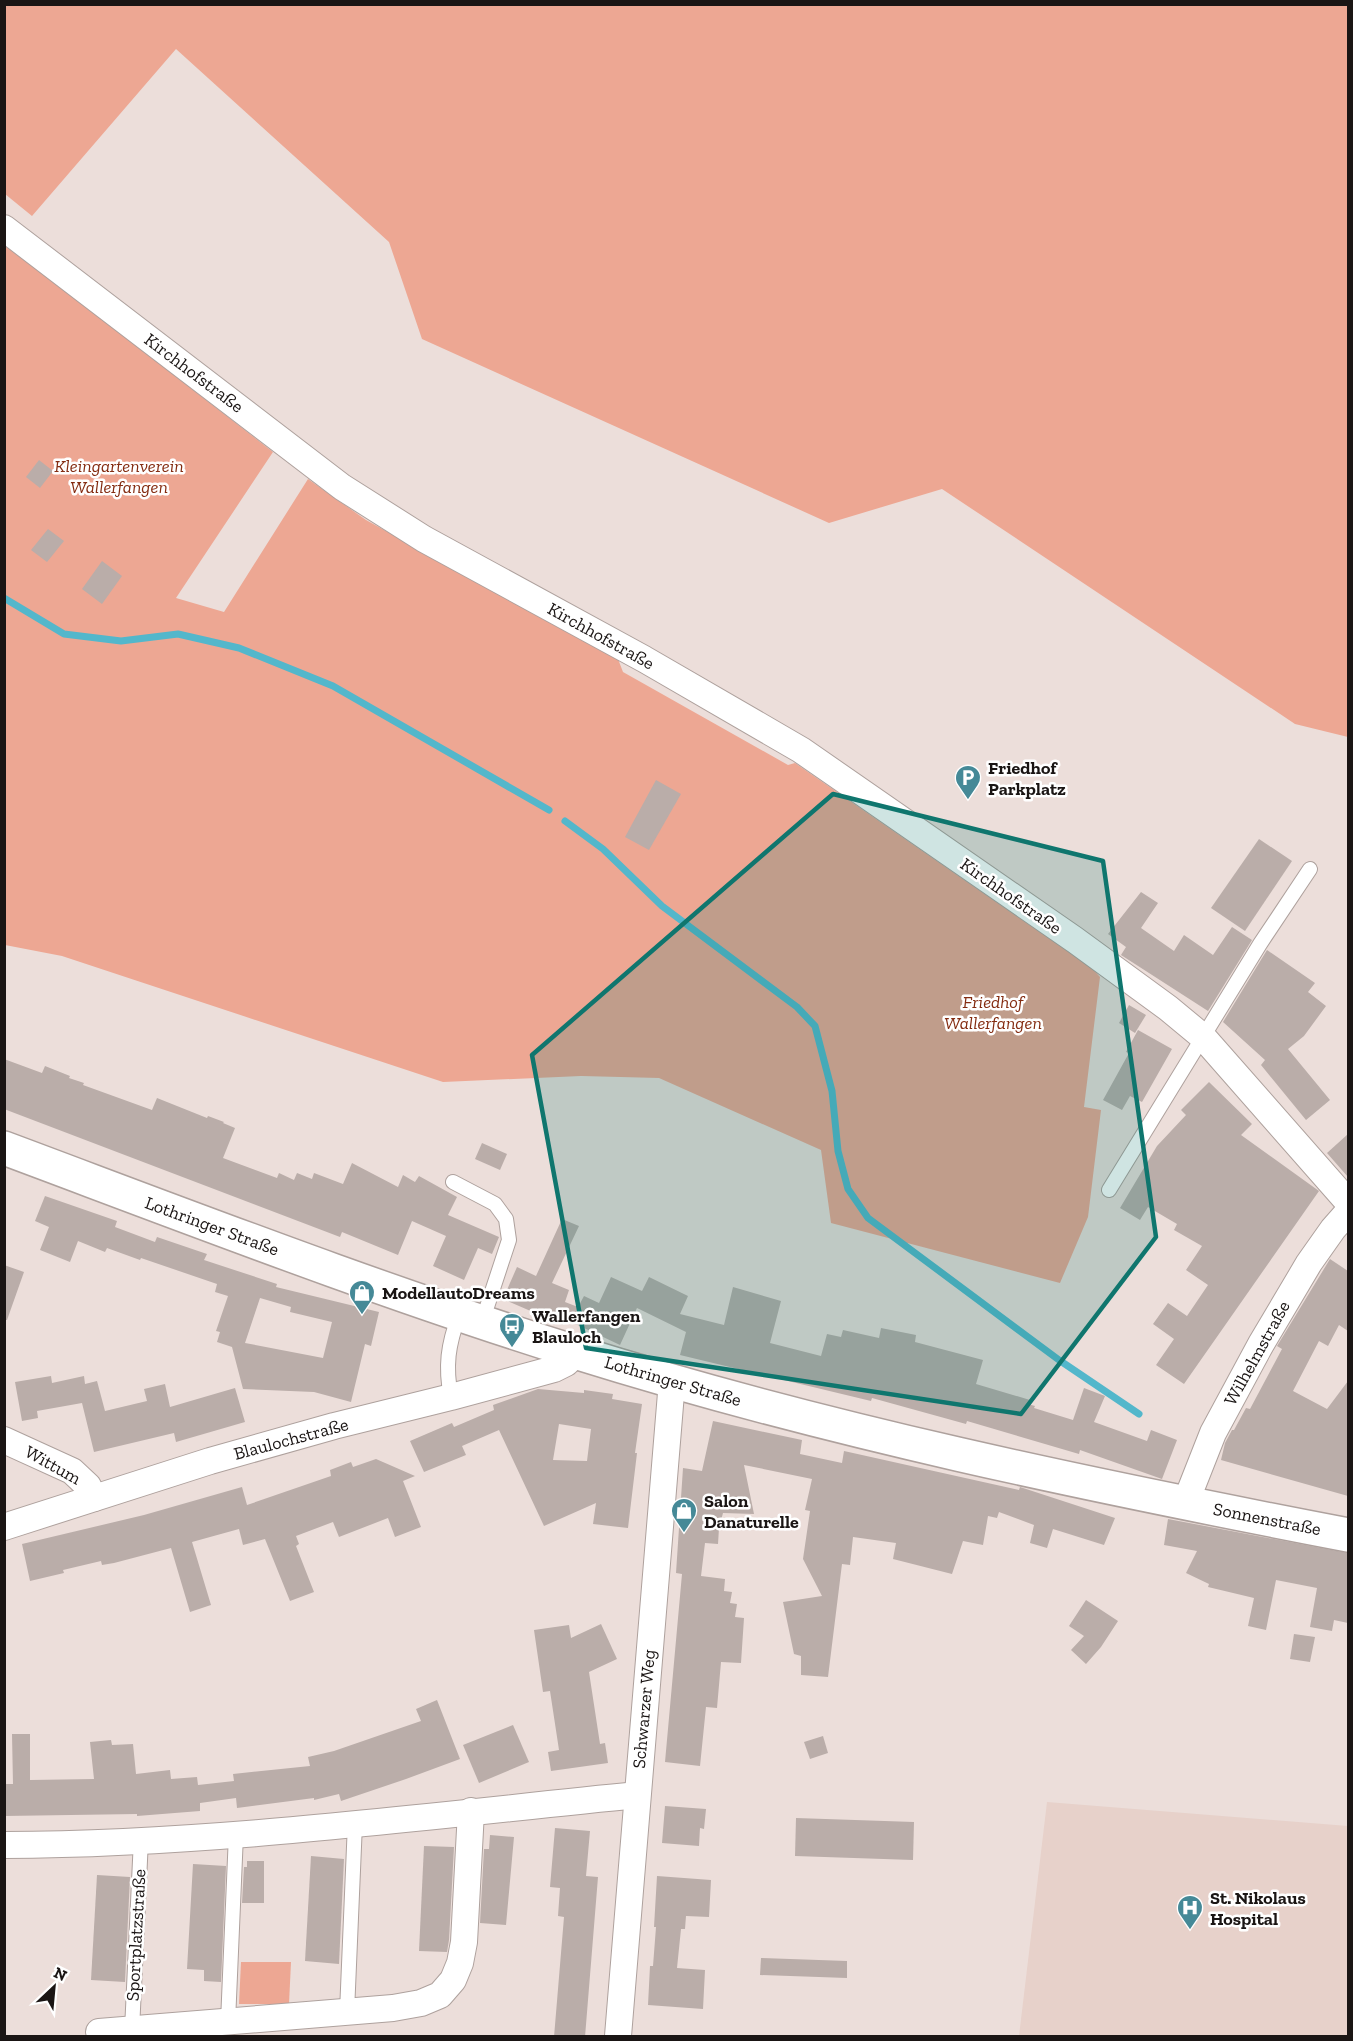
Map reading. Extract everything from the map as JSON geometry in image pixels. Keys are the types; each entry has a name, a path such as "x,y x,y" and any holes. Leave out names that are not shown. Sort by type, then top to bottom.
{"street":[{"name":"Kirchhofstraße","path":"4,228 342,487 424,539 644,659 801,750 1075,940 1168,1008 1203,1037 1348,1202"},
{"name":"Lothringer Straße","path":"4,1148 270,1247 471,1319 576,1353 804,1418 892,1440 1185,1504"},
{"name":"Wilhelmstraße","path":"1185,1504 1213,1433 1260,1344 1309,1263 1348,1212"},
{"name":"Blaulochstraße","path":"4,1527 221,1458 333,1426 554,1369 566,1363 576,1353"},
{"name":"Schwarzer Weg","path":"618,2037 672,1381"},
{"name":"Wittum","path":"4,1440 72,1471 88,1486 94,1498"},
{"name":"Sonnenstraße","path":"1185,1504 1348,1535"},
{"path":"4,1845 236,1834 637,1795"},
{"path":"99,2032 393,2008 421,2003 441,1995 453,1980 460,1963 464,1942 471,1811"}],"lane":[{"path":"1109,1190 1260,944 1310,869"},
{"path":"452,1397 447,1376 449,1350 471,1319 509,1240 506,1219 495,1204 453,1182"},
{"path":"347,2012 355,1823"},
{"path":"228,2022 236,1834"},
{"name":"Sportplatzstraße","path":"132,2030 141,1839"}],"highlighted area":[{"path":"833,794 1103,861 1156,1237 1021,1414 586,1348 532,1055"}],"shaded area":[{"name":"St. Nikolaus Hospital","path":"1047,1802 1348,1826 1348,2036 1019,2036"}],"green space":[{"path":"4,5 1348,5 1348,737 1295,724 942,489 829,523 422,339 389,242 176,49 32,216 5,194"},
{"path":"4,243 273,452 176,598 224,612 308,479 366,520 618,659 623,672 788,765 795,763 1092,968 1100,977 1084,1107 1101,1110 1088,1217 1060,1283 831,1223 821,1150 659,1078 581,1076 443,1082 62,956 5,945"},
{"path":"241,1962 291,1962 289,2004 239,2004"}],"building":[{"path":"39,460 53,471 40,488 26,477"},
{"path":"48,529 64,541 47,562 31,550"},
{"path":"102,561 122,576 102,604 82,589"},
{"path":"656,780 681,794 649,850 625,837"},
{"path":"1259,839 1292,861 1245,931 1211,908"},
{"path":"1141,892 1158,903 1141,928 1174,951 1184,935 1213,955 1232,927 1252,940 1208,1011 1121,955 1126,947 1108,934"},
{"path":"1267,950 1315,983 1308,992 1326,1006 1304,1036 1288,1049 1330,1100 1306,1120 1261,1065 1265,1060 1223,1022"},
{"path":"1129,1005 1146,1015 1135,1033 1119,1023"},
{"path":"1138,1030 1172,1049 1142,1102 1130,1096 1122,1110 1103,1100 1129,1053 1126,1052"},
{"path":"4,1059 42,1073 45,1066 84,1083 83,1085 152,1110 157,1098 207,1118 208,1116 224,1122 235,1128 223,1158 277,1178 279,1173 294,1180 297,1173 312,1179 314,1173 343,1184 352,1163 398,1187 403,1175 415,1182 419,1176 457,1197 448,1215 499,1237 492,1254 478,1248 464,1280 433,1266 446,1236 412,1221 398,1255 342,1232 340,1237 4,1109"},
{"path":"1209,1082 1252,1124 1241,1135 1319,1191 1184,1384 1156,1365 1174,1339 1153,1324 1168,1303 1187,1316 1208,1285 1186,1270 1202,1246 1174,1230 1177,1224 1148,1207 1140,1220 1120,1208 1157,1146 1186,1115 1181,1110"},
{"path":"1348,1134 1348,1177 1327,1153"},
{"path":"482,1143 507,1154 500,1170 475,1159"},
{"path":"45,1196 117,1221 115,1227 155,1242 157,1237 207,1254 204,1260 277,1284 276,1287 379,1312 371,1346 365,1344 351,1402 314,1392 243,1389 232,1347 217,1342 220,1332 216,1331 228,1296 215,1292 217,1284 107,1248 105,1252 78,1241 70,1262 40,1250 49,1227 35,1221","holes":["260,1298 291,1307 290,1312 332,1322 323,1358 245,1343"]},
{"path":"562,1219 579,1226 552,1283 569,1290 565,1302 578,1307 584,1296 599,1303 611,1277 642,1291 649,1277 688,1296 680,1314 724,1325 733,1287 781,1301 770,1343 821,1356 827,1334 841,1337 843,1330 879,1338 881,1328 916,1335 915,1342 983,1360 976,1384 1030,1400 1028,1404 1035,1406 1034,1408 1073,1420 1084,1388 1105,1396 1094,1422 1147,1441 1151,1430 1177,1440 1162,1479 1080,1450 1079,1454 967,1421 966,1424 872,1398 871,1401 680,1355 686,1332 637,1308 620,1345 565,1319 563,1325 503,1299 517,1267 536,1276"},
{"path":"1330,1259 1348,1271 1348,1331 1339,1325 1328,1346 1319,1341 1293,1391 1327,1409 1348,1381 1348,1496 1221,1460 1225,1443 1232,1430 1246,1408 1250,1409 1282,1349 1277,1346"},
{"path":"4,1265 24,1272 7,1320 4,1320"},
{"path":"51,1376 52,1383 84,1376 85,1384 97,1381 105,1411 147,1401 144,1389 165,1384 170,1407 235,1388 245,1422 176,1442 174,1433 94,1452 82,1403 37,1411 38,1418 22,1421 15,1382"},
{"path":"538,1389 584,1393 584,1390 613,1394 612,1399 642,1404 628,1528 593,1524 596,1503 544,1526 499,1430 462,1446 466,1455 424,1472 410,1441 452,1423 454,1427 494,1410 493,1405","holes":["559,1424 591,1429 587,1461 553,1460"]},
{"path":"713,1421 802,1440 800,1454 842,1463 844,1451 1019,1490 1020,1487 1115,1518 1104,1545 1053,1529 1047,1548 1030,1543 1034,1525 999,1512 997,1518 988,1516 983,1545 963,1541 952,1574 893,1559 896,1543 853,1537 850,1565 842,1564 828,1677 801,1675 801,1656 794,1654 783,1602 822,1596 803,1559 810,1511 805,1510 812,1479 744,1465 754,1514 723,1513 718,1544 705,1543 701,1576 725,1579 724,1591 732,1592 730,1603 737,1604 735,1617 744,1618 741,1663 721,1662 717,1708 706,1707 700,1766 665,1762 682,1574 676,1573 683,1468 702,1471"},
{"path":"376,1459 415,1476 403,1481 421,1527 395,1537 388,1518 339,1537 333,1522 296,1536 299,1544 296,1546 314,1592 290,1601 265,1539 243,1545 239,1529 192,1542 211,1605 190,1612 171,1548 114,1563 102,1565 101,1561 30,1581 22,1544 144,1515 242,1487 247,1505 331,1476 330,1470 351,1462 353,1467"},
{"path":"1168,1519 1348,1553 1348,1623 1334,1620 1332,1631 1310,1627 1317,1588 1276,1580 1266,1630 1248,1626 1254,1598 1208,1587 1209,1584 1186,1573 1197,1551 1164,1545"},
{"path":"1086,1600 1118,1621 1101,1647 1086,1664 1071,1650 1084,1636 1069,1626"},
{"path":"601,1624 617,1659 589,1672 600,1744 605,1743 608,1763 551,1771 548,1752 559,1750 550,1691 543,1692 534,1630 569,1625 571,1638"},
{"path":"1294,1634 1315,1637 1310,1662 1290,1659"},
{"path":"437,1700 460,1759 341,1801 339,1794 314,1800 314,1798 237,1808 236,1798 200,1803 200,1811 137,1816 137,1814 4,1816 4,1784 13,1784 12,1734 30,1734 30,1780 94,1779 90,1742 111,1740 112,1745 133,1744 136,1774 170,1770 171,1779 197,1777 198,1785 234,1781 233,1774 310,1766 308,1757 334,1751 421,1721 416,1709"},
{"path":"513,1725 529,1762 479,1783 463,1745"},
{"path":"823,1736 828,1753 810,1759 804,1742"},
{"path":"665,1806 706,1809 704,1829 700,1828 699,1846 662,1843"},
{"path":"796,1818 914,1822 913,1860 795,1856"},
{"path":"555,1828 590,1831 586,1876 598,1877 585,2037 554,2037 564,1917 558,1916 560,1888 550,1887"},
{"path":"490,1835 514,1837 506,1925 480,1923 484,1849 489,1849"},
{"path":"424,1846 454,1847 447,1952 419,1951"},
{"path":"311,1856 344,1859 339,1964 305,1961"},
{"path":"247,1861 264,1861 264,1903 242,1903 244,1867 247,1867"},
{"path":"193,1864 226,1866 221,1982 204,1981 204,1970 187,1969"},
{"path":"97,1875 130,1877 125,1982 91,1980"},
{"path":"657,1876 711,1880 709,1917 686,1916 685,1929 681,1929 677,1968 705,1970 703,2009 648,2005 650,1966 653,1966 656,1927 654,1927"},
{"path":"761,1958 847,1961 847,1978 760,1975"}],"waterway":[{"path":"4,598 64,634 121,641 178,634 239,648 333,686 549,810"},
{"path":"565,821 603,849 662,906 797,1007 815,1026 832,1091 838,1151 848,1189 868,1218 1059,1360 1139,1414"}],"place":[{"name":"Friedhof Parkplatz","path":"968,801"},
{"name":"ModellautoDreams","path":"362,1316"},
{"name":"Wallerfangen Blauloch","path":"512,1349"},
{"name":"Salon Danaturelle","path":"684,1534"},
{"name":"St. Nikolaus Hospital","path":"1190,1931"}],"park label":[{"name":"Kleingartenverein Wallerfangen","path":"119,476"},
{"name":"Friedhof Wallerfangen","path":"993,1012"}]}
